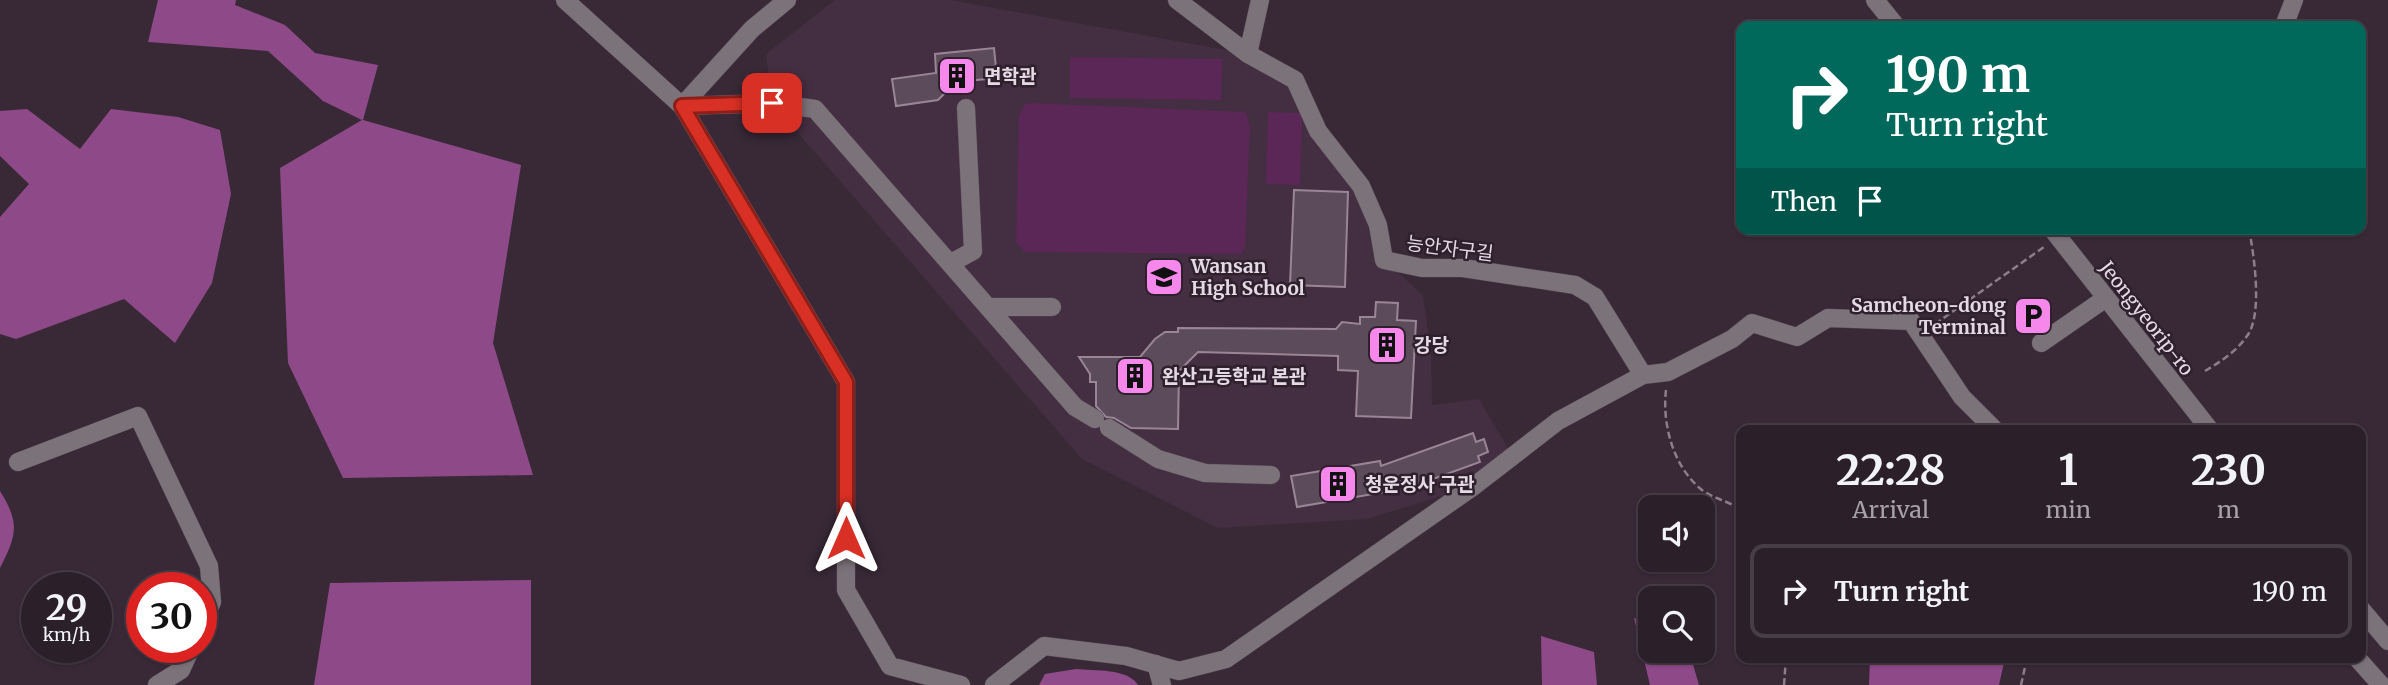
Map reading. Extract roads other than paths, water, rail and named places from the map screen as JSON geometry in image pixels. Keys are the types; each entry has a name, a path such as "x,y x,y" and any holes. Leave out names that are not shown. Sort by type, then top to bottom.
{"street":[{"path":"565,0 682,106 846,382 846,590 890,666 961,685"},
{"path":"682,106 752,29 787,0"},
{"name":"능안자구길","path":"1177,0 1248,54 1295,80 1318,131 1361,186 1378,225 1384,260 1422,268 1463,268 1575,285 1595,297 1643,375"},
{"path":"1248,54 1260,0"},
{"path":"1875,0 1892,21"},
{"path":"2286,21 2294,0"},
{"path":"682,106 772,103 815,109 1075,407 1158,459 1205,473 1270,475"},
{"path":"951,264 973,251 966,108"},
{"name":"Jeongyeorip-ro","path":"2057,235 2206,425"},
{"path":"2041,343 2106,298"},
{"path":"988,307 1052,307"},
{"path":"994,685 1044,646 1126,656 1179,671 1226,659 1454,500 1558,421 1643,375 1668,372 1732,339 1752,323 1797,337 1828,317 1911,321 1962,397 1989,425"},
{"path":"18,462 138,416 210,572"},
{"path":"2366,615 2388,641"},
{"path":"157,685 181,670 184,663"},
{"path":"2361,663 2381,685"},
{"path":"1156,664 1162,685"}],"place":[{"name":"면학관","path":"957,76"},
{"name":"Wansan High School","path":"1164,277"},
{"name":"Samcheon-dong Terminal","path":"2033,316"},
{"name":"강당","path":"1387,345"},
{"name":"완산고등학교 본관","path":"1135,376"},
{"name":"청운정사 구관","path":"1338,484"}]}
